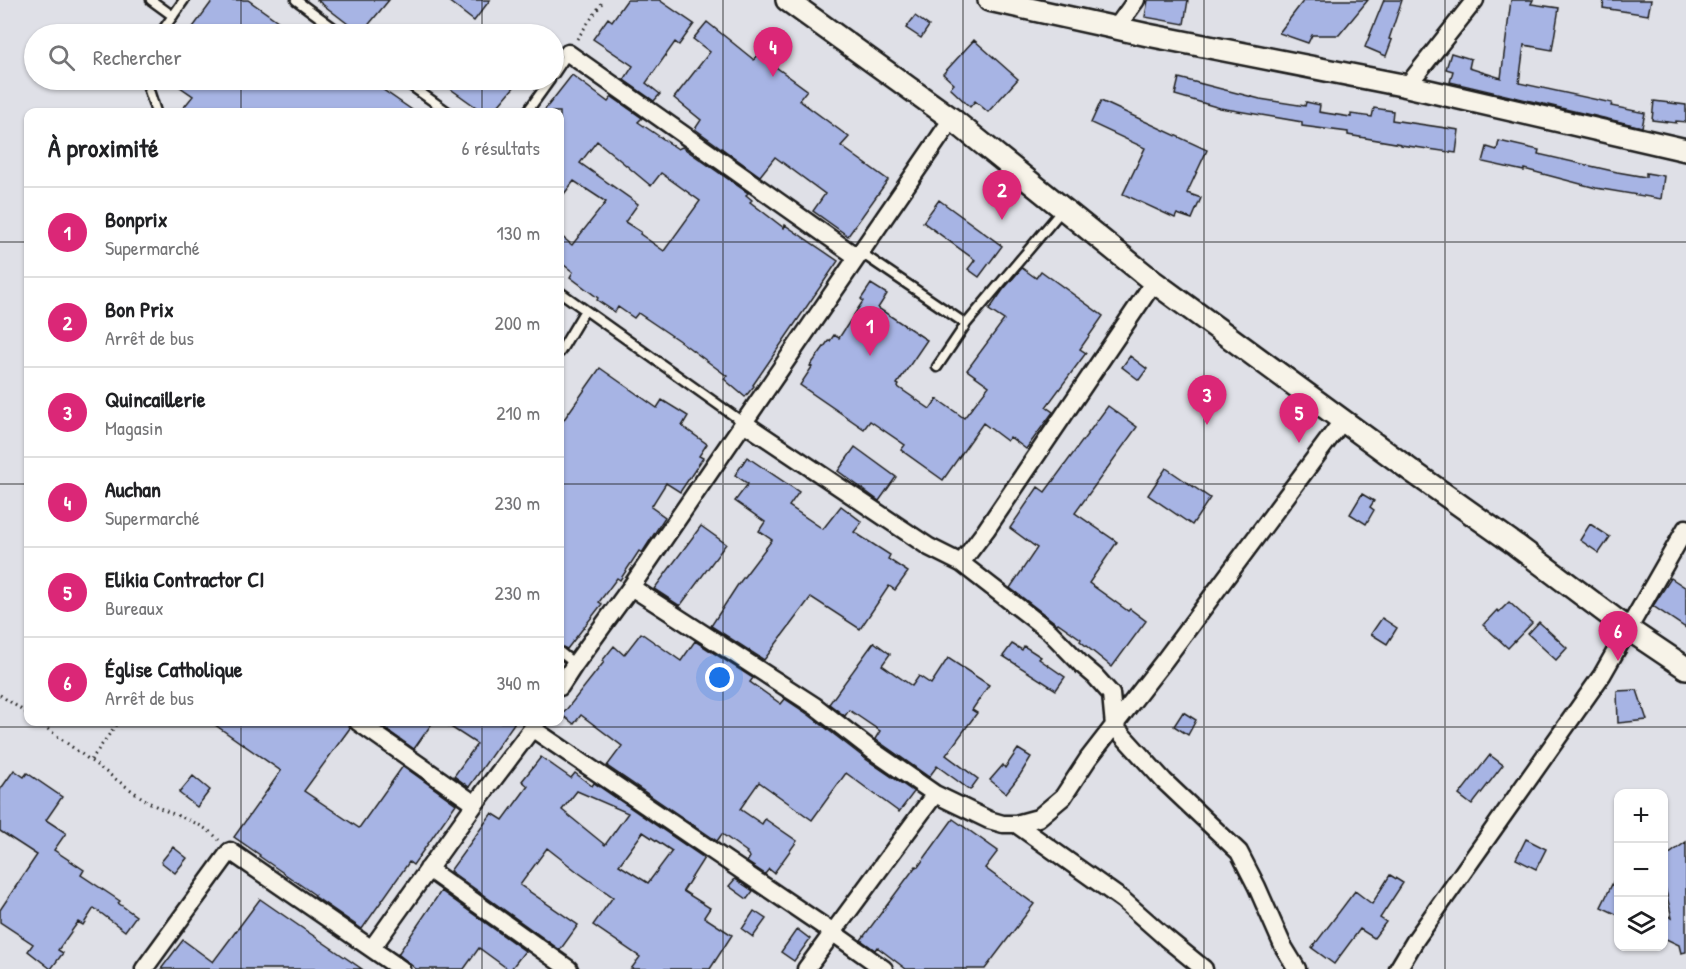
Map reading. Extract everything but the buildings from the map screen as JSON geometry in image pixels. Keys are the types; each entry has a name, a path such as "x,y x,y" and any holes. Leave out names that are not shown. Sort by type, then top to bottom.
{"street":[{"path":"787,0 952,119 1154,282 1628,629 1686,668"},
{"path":"989,0 1116,28 1407,86 1686,150"},
{"path":"1116,28 1136,0"},
{"path":"1407,86 1475,0"},
{"path":"568,53 858,254"},
{"path":"564,681 952,119"},
{"path":"961,563 986,530 1154,282"},
{"path":"631,587 815,706 873,751 935,794 989,820 1003,824 1016,824 1038,818 1063,797 1088,759 1344,420"},
{"path":"744,423 929,547 961,563 1050,632 1095,676 1111,694 1114,726 1164,781 1239,852 1283,946 1298,969"},
{"path":"1398,969 1416,939 1602,675 1686,528"},
{"path":"364,726 475,804"},
{"path":"372,948 475,804 534,726"},
{"path":"536,726 884,969"},
{"path":"806,969 935,794"},
{"path":"1016,824 1123,900 1204,969"},
{"path":"144,969 231,851 401,969"},
{"path":"428,869 569,969"}],"lane":[{"path":"152,0 173,16"},
{"path":"167,24 184,0"},
{"path":"296,0 328,24"},
{"path":"564,59 568,53"},
{"path":"149,90 155,108"},
{"path":"417,90 442,108"},
{"path":"530,108 543,90"},
{"path":"937,367 966,324 1064,209"},
{"path":"858,254 966,324"},
{"path":"564,295 744,423"},
{"path":"564,345 585,310"},
{"path":"564,655 575,664"}],"path":[{"path":"568,53 604,0"},
{"path":"0,695 24,711"},
{"path":"44,726 149,802 213,833 231,851"},
{"path":"91,760 115,726"}],"place":[{"name":"Auchan","path":"773,77"},
{"name":"Bon Prix","path":"1002,220"},
{"name":"Bonprix","path":"870,356"},
{"name":"Quincaillerie","path":"1207,425"},
{"name":"Elikia Contractor CI","path":"1299,443"},
{"name":"Église Catholique","path":"1618,661"}]}
